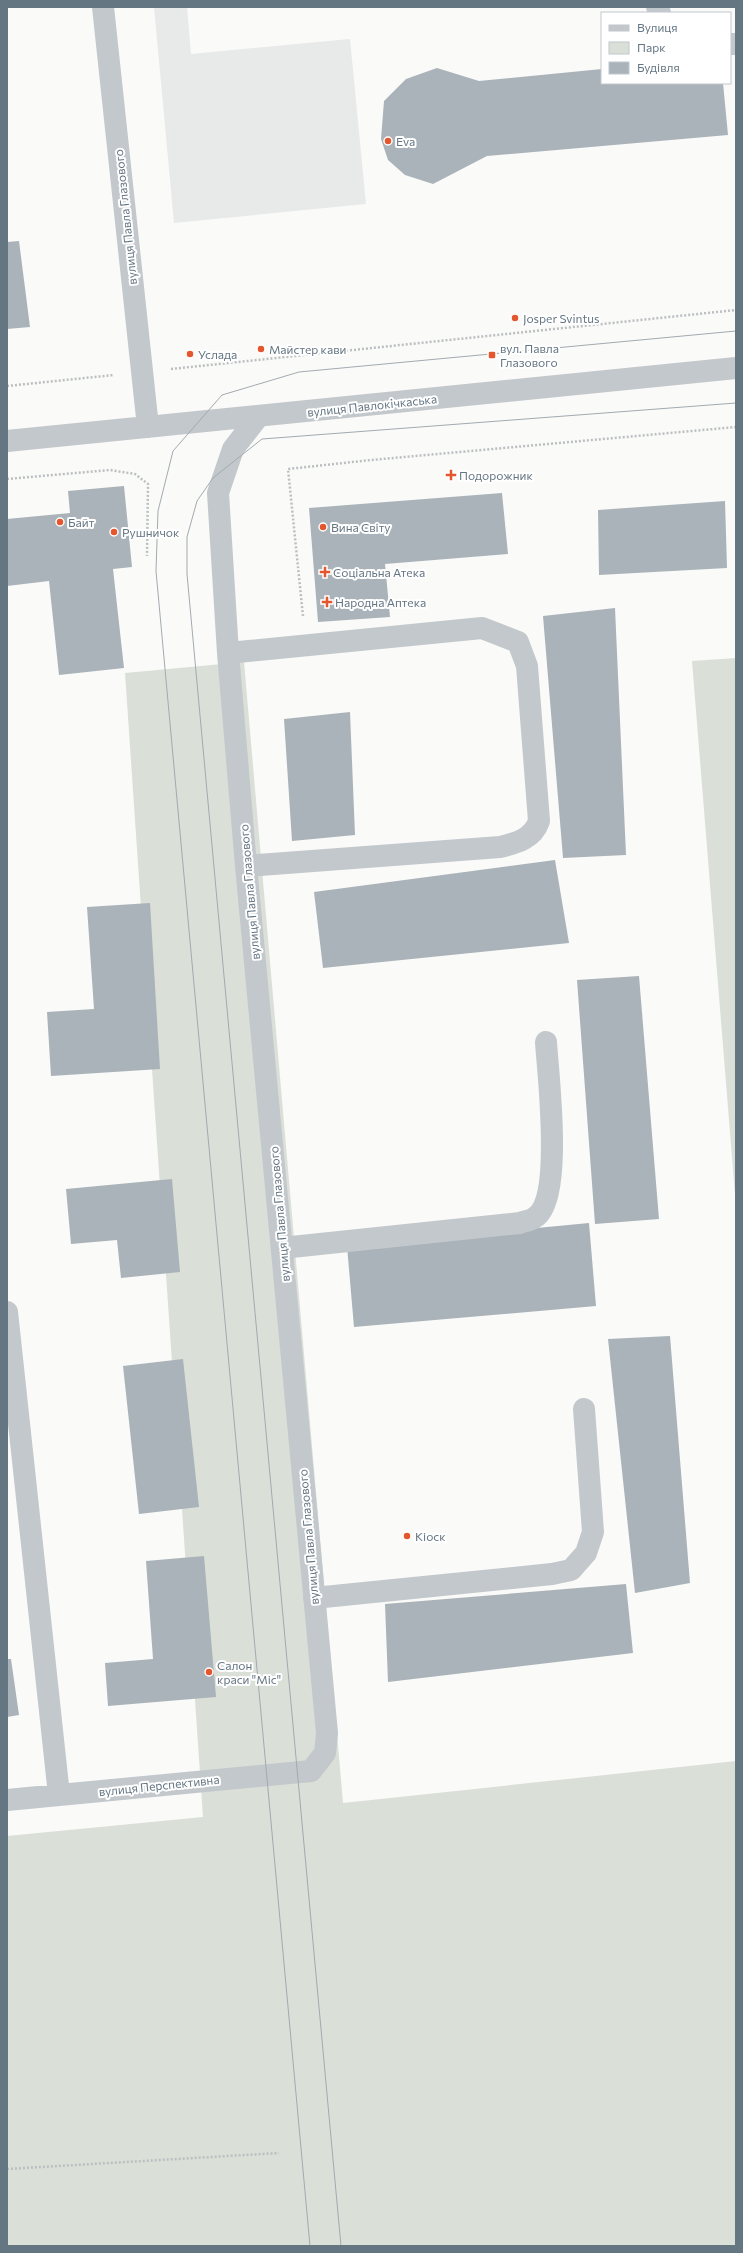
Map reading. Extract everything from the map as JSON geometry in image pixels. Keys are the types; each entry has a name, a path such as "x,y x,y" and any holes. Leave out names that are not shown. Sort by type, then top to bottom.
{"street":[{"name":"вулиця Павла Глазового","path":"103,7 148,427"},
{"name":"вулиця Павлокічкаська","path":"7,440 258,417 736,368"},
{"name":"вулиця Павла Глазового","path":"258,417 233,449 218,493 228,653 246,866 327,1732 325,1753 311,1771"},
{"path":"228,653 482,628 518,642 527,666 538,821 536,828 527,837 500,847 246,866"},
{"path":"282,1248 520,1223 535,1218 545,1205 552,1177 546,1042"},
{"path":"7,1312 59,1795"},
{"path":"314,1598 552,1574 571,1570 586,1553 593,1532 584,1409"},
{"name":"вулиця Перспективна","path":"7,1800 311,1771"}],"path":[{"path":"7,386 736,310"},
{"path":"306,645 288,469 371,460 736,427"},
{"path":"7,479 110,470 135,474 148,484 147,556"},
{"path":"7,2169 279,2153"}],"shaded area":[{"path":"154,7 187,7 191,54 350,39 366,204 174,223"}],"green space":[{"path":"736,658 736,1207 692,661"},
{"path":"244,662 343,1803 736,1761 736,2246 7,2246 7,1836 203,1817 125,673"}],"building":[{"path":"437,68 479,81 601,69 601,84 723,84 728,135 487,156 433,184 405,175 388,160 381,139 384,101 406,79"},
{"path":"19,241 30,327 7,329 7,242"},
{"path":"124,486 132,567 113,569 124,668 59,675 49,581 7,586 7,519 70,513 68,491"},
{"path":"502,493 508,554 385,564 390,617 318,622 309,508"},
{"path":"725,501 727,568 599,575 598,510"},
{"path":"615,608 626,855 563,858 543,616"},
{"path":"350,712 355,835 292,841 284,719"},
{"path":"555,860 569,943 323,968 314,892"},
{"path":"150,903 160,1069 51,1076 47,1012 94,1009 87,907"},
{"path":"639,976 659,1219 595,1224 577,980"},
{"path":"172,1179 180,1272 121,1278 117,1240 71,1244 66,1189"},
{"path":"589,1223 596,1306 354,1327 347,1246"},
{"path":"670,1336 690,1583 635,1593 608,1339"},
{"path":"183,1359 199,1507 139,1514 123,1366"},
{"path":"204,1556 216,1697 108,1706 105,1663 153,1659 146,1561"},
{"path":"626,1584 633,1653 388,1682 385,1604"},
{"path":"7,1659 11,1659 19,1715 7,1717"}],"tram line":[{"path":"310,2246 156,571 158,511 173,451 222,395 299,372 736,331"},
{"path":"341,2246 187,574 187,537 197,501 213,478 262,439 736,403"}],"place":[{"name":"Eva","path":"388,141"},
{"name":"Josper Svintus","path":"515,318"},
{"name":"Майстер кави","path":"261,349"},
{"name":"Услада","path":"190,354"},
{"name":"вул. Павла Глазового","path":"492,355"},
{"name":"Подорожник","path":"451,475"},
{"name":"Байт","path":"60,522"},
{"name":"Вина Світу","path":"323,527"},
{"name":"Рушничок","path":"114,532"},
{"name":"Соціальна Атека","path":"325,572"},
{"name":"Народна Аптека","path":"327,602"},
{"name":"Кіоск","path":"407,1536"},
{"name":"Салон краси \"Міс\"","path":"209,1672"}]}
